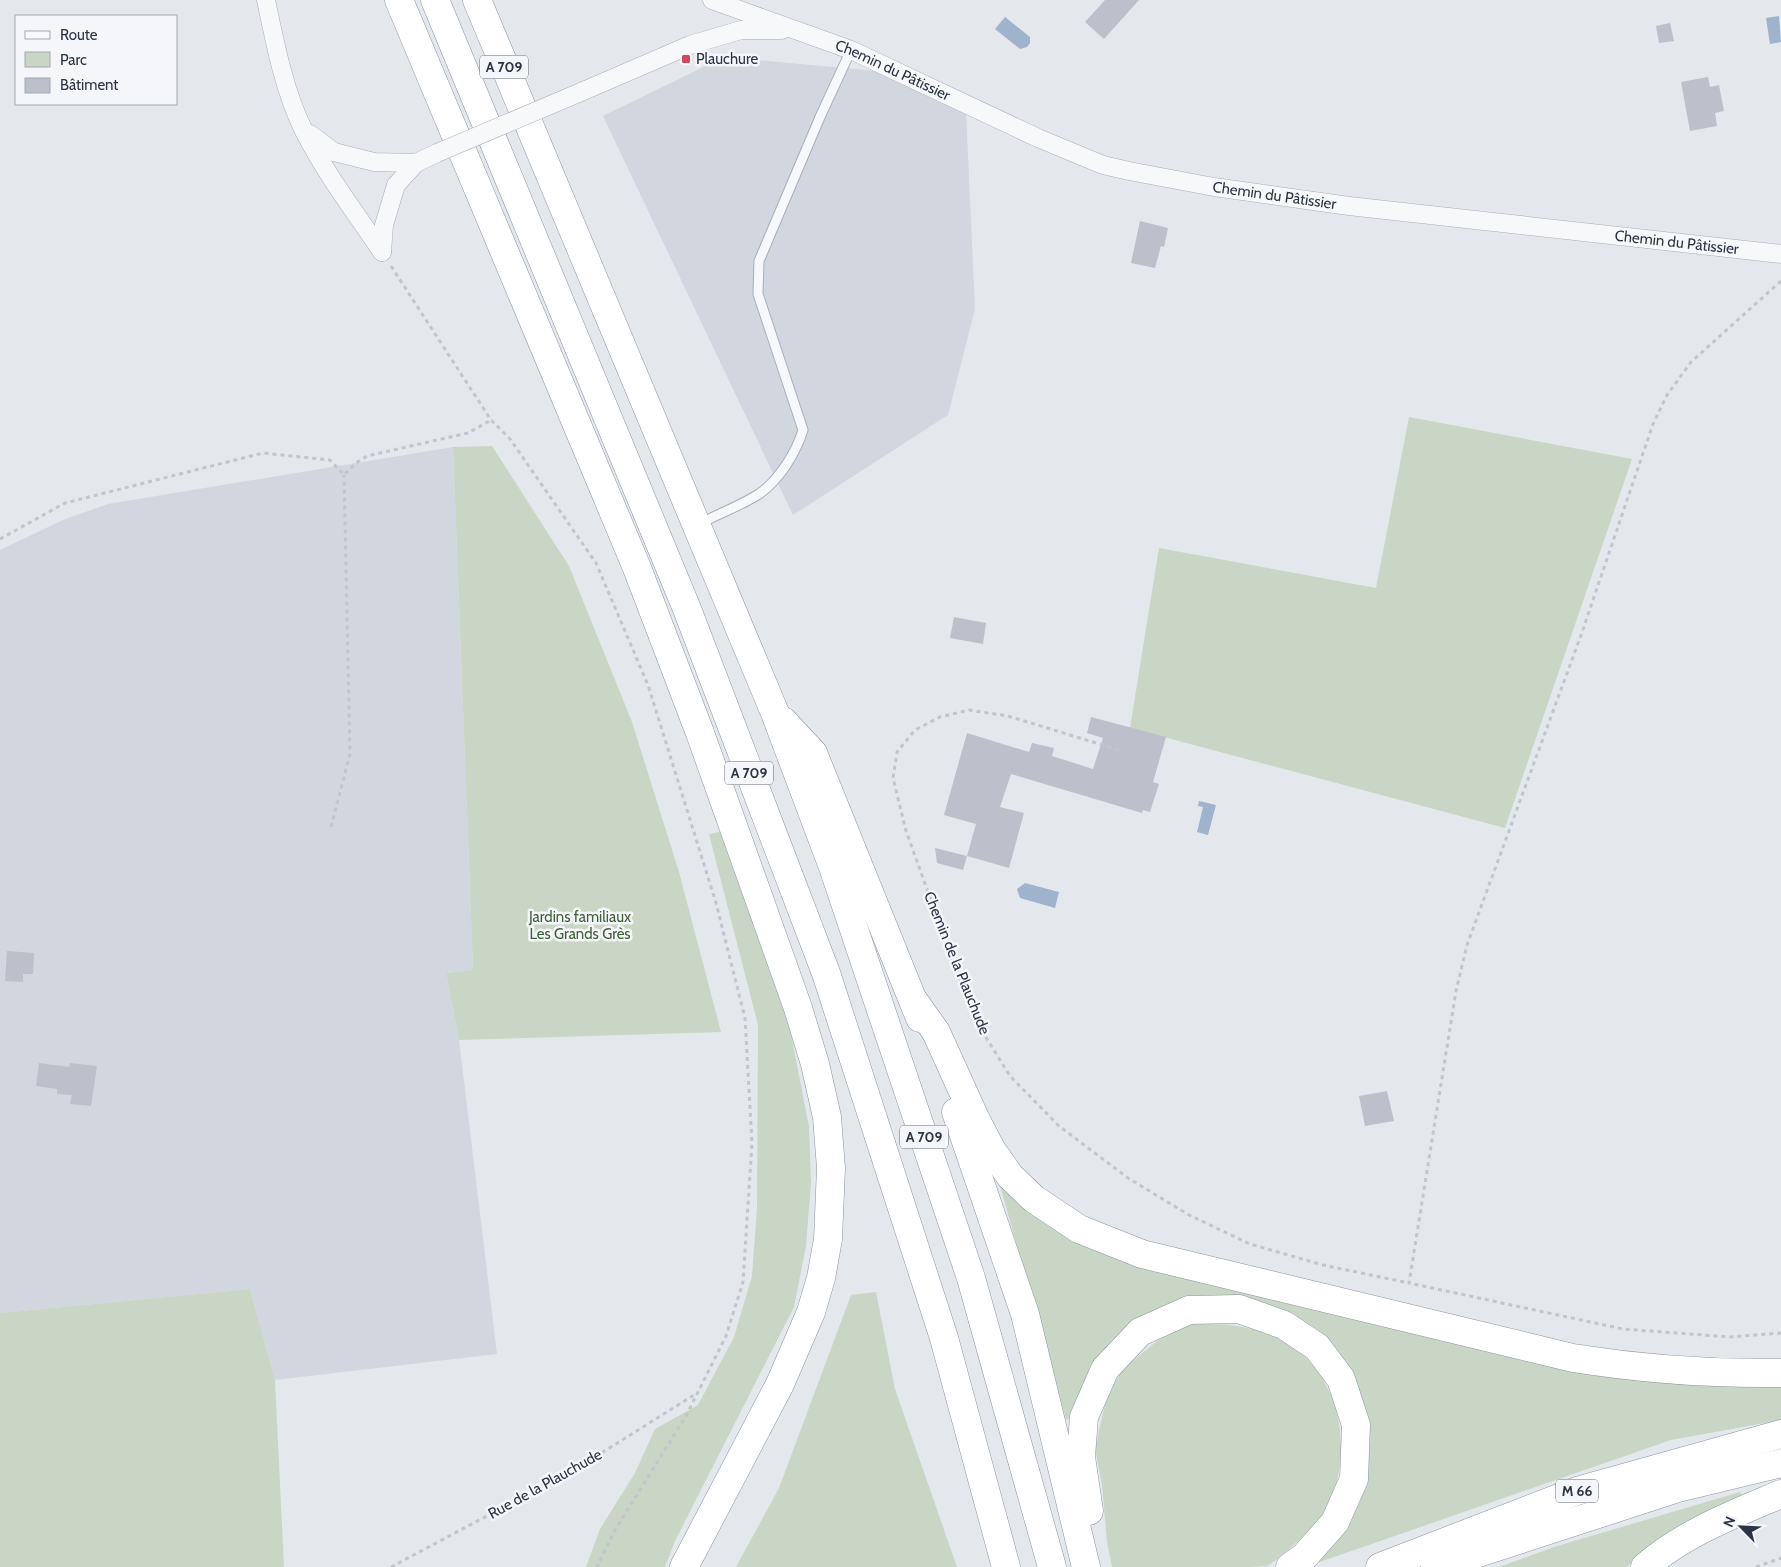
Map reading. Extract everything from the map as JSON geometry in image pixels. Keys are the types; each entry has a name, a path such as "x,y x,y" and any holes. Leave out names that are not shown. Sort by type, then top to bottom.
{"highway":[{"path":"399,0 641,577 700,733 798,1008 815,1064 826,1117 831,1168 828,1239 821,1278 811,1312 780,1384 684,1567"},
{"name":"A 709","path":"435,0 687,609 826,974 944,1338 1006,1567"},
{"name":"A 709","path":"477,0 775,713 836,876 968,1269 1052,1567"},
{"path":"775,713 813,753 914,1001 953,1104 1025,1314 1086,1567"},
{"path":"914,1001 936,1032 975,1118 991,1149 1010,1176 1054,1215 1105,1241 1142,1254 1205,1270 1573,1358 1617,1365 1679,1371 1781,1373"},
{"path":"1097,1567 1081,1457 1084,1417 1105,1369 1140,1332 1189,1310 1240,1310 1284,1325 1317,1347 1341,1379 1356,1426 1354,1479 1336,1522 1304,1557 1290,1567"},
{"name":"M 66","path":"1380,1567 1577,1491 1781,1434"},
{"name":"M 66","path":"1435,1567 1678,1488 1781,1463"},
{"path":"1646,1567 1656,1557 1711,1524 1781,1494"}],"street":[{"path":"266,0 285,79 303,128 340,192 382,252"},
{"name":"Chemin du Pâtissier","path":"712,0 851,50 1038,138 1103,165 1129,172 1214,187 1348,206 1781,254"},
{"path":"382,252 384,225 396,185 416,163 690,46 741,30 794,30"},
{"path":"303,128 334,152 374,162 416,163"}],"lane":[{"path":"696,525 759,494 774,479 797,448 802,430 758,294 760,261 820,117 851,50"}],"path":[{"path":"382,252 491,420 510,439 596,563 648,685 716,903 745,1018 752,1143 743,1282 726,1336 695,1394 686,1416 615,1530 597,1567"},
{"path":"1409,1283 1456,991 1466,945 1580,638 1653,424 1668,394 1691,362 1781,281"},
{"path":"344,475 356,463 367,456 468,433 491,420"},
{"path":"0,540 65,502 262,453 330,460 344,475 350,754 331,827"},
{"name":"Chemin de la Plauchude","path":"1119,750 1008,716 969,710 940,717 915,730 897,752 893,778 906,831 954,964 982,1031 1010,1076 1059,1126 1128,1178 1189,1215 1250,1244 1323,1265 1623,1329 1730,1337 1781,1333"},
{"name":"Rue de la Plauchude","path":"391,1567 579,1467 695,1394"},
{"path":"1756,1567 1781,1558"}],"shaded area":[{"path":"724,57 877,71 966,112 975,309 948,415 793,515 603,116"},
{"path":"453,447 473,970 446,973 459,1040 497,1354 275,1380 250,1289 0,1313 0,550 63,520 108,504"}],"green space":[{"path":"1409,417 1632,459 1505,828 1130,728 1159,548 1376,588"},
{"name":"Jardins familiaux Les Grands Grès","path":"492,446 569,566 632,722 679,872 721,1032 459,1040 446,973 473,970 453,447"},
{"path":"720,832 789,1024 809,1127 811,1182 806,1246 794,1307 675,1541 665,1567 586,1567 600,1529 635,1473 655,1429 698,1405 734,1337 752,1276 757,1208 758,1025 709,834"},
{"path":"999,1182 1029,1212 1077,1243 1287,1300 1781,1381 1781,1420 1671,1440 1314,1564 1368,1447 1331,1349 1195,1300 1165,1305 1136,1321 1112,1340 1095,1365 1075,1415 1066,1420"},
{"path":"250,1289 275,1380 284,1567 0,1567 0,1313"},
{"path":"876,1292 895,1389 957,1567 736,1567 779,1488 851,1295"},
{"path":"1190,1323 1231,1325 1271,1334 1297,1348 1308,1360 1320,1375 1336,1410 1341,1448 1340,1468 1336,1487 1325,1512 1291,1547 1267,1566 1112,1567 1107,1542 1102,1485 1095,1449 1107,1395 1124,1368 1157,1341"},
{"path":"1740,1492 1745,1500 1684,1529 1626,1567 1499,1567 1554,1547"}],"water":[{"path":"1779,16 1781,42 1770,44 1766,18"},
{"path":"1005,17 1030,37 1030,43 1027,47 1020,49 995,29"},
{"path":"1199,801 1216,805 1208,835 1197,832 1203,807 1198,806"},
{"path":"1025,883 1059,892 1055,908 1020,898 1017,889"}],"building":[{"path":"1105,0 1139,0 1104,39 1085,22"},
{"path":"1670,23 1674,41 1659,43 1656,26"},
{"path":"1708,77 1710,87 1719,85 1724,111 1715,113 1717,126 1690,131 1681,82"},
{"path":"1140,221 1168,228 1164,247 1161,246 1155,268 1131,263"},
{"path":"954,617 986,623 983,644 950,638"},
{"path":"1091,717 1166,737 1153,782 1159,784 1150,812 1143,810 1142,813 1011,774 1000,807 1024,813 1009,868 967,856 976,824 944,815 967,733 1029,752 1032,743 1054,748 1052,756 1093,769 1103,738 1087,733"},
{"path":"935,848 967,856 963,870 937,863"},
{"path":"7,951 34,953 33,974 23,974 23,982 5,981"},
{"path":"39,1063 69,1067 70,1063 97,1066 91,1106 70,1104 72,1095 57,1094 57,1089 36,1086"},
{"path":"1387,1091 1394,1121 1365,1126 1359,1096"}],"place":[{"name":"Plauchure","path":"686,59"}]}
